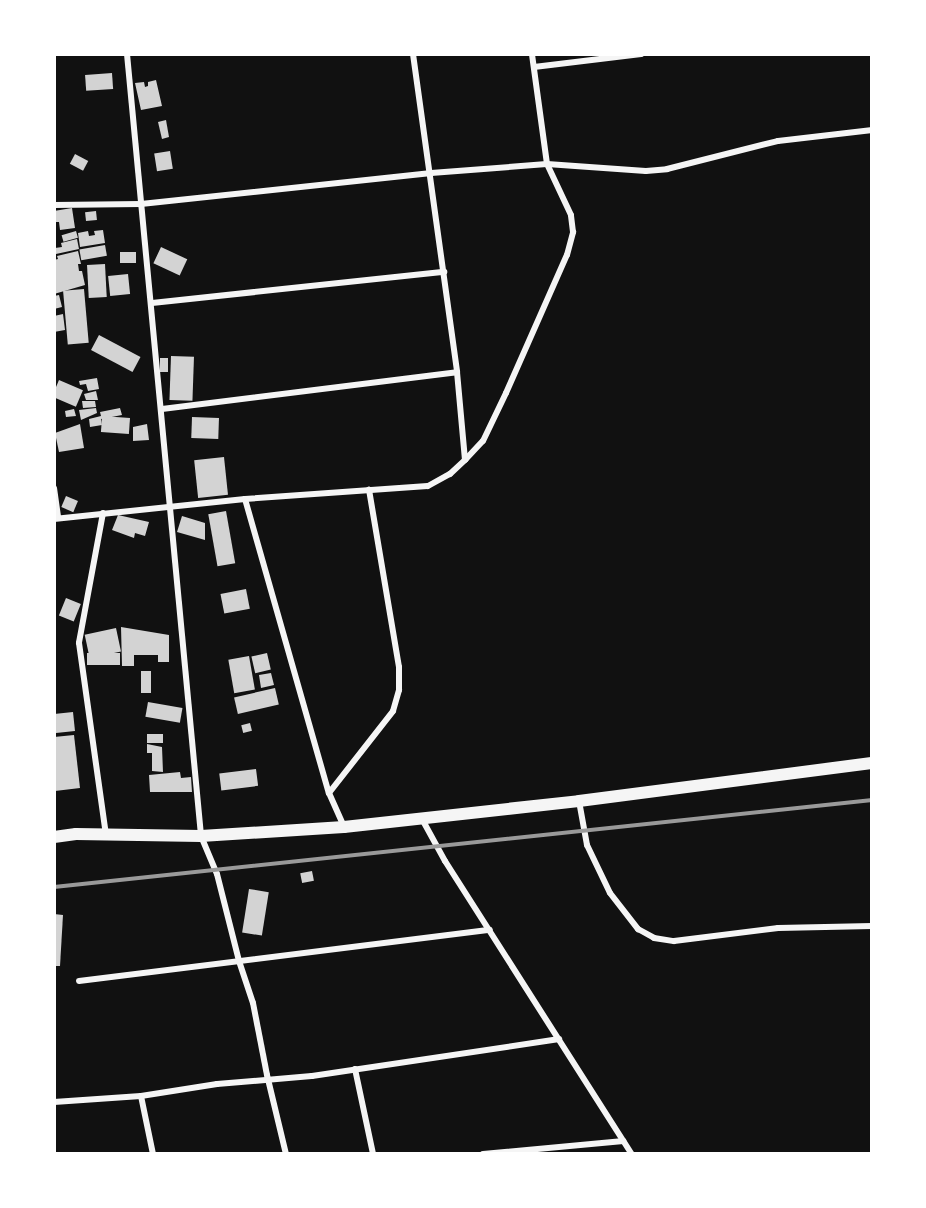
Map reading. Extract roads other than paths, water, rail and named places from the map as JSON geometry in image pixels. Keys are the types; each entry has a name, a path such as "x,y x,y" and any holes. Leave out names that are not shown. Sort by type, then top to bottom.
{"highway":[{"path":"54,837 76,834 201,836 344,827 579,801 872,763"},
{"path":"54,827 76,834"}],"street":[{"path":"127,54 201,836 218,874 239,961 253,1003 286,1154"},
{"path":"413,54 457,372 465,460"},
{"path":"54,488 56,518 245,499 428,486 450,474 483,441 567,255 573,232 571,215 547,164 532,54"},
{"path":"534,67 641,54"},
{"path":"54,205 141,204 431,173 547,164 645,171 667,170 778,141 872,130"},
{"path":"152,303 444,272"},
{"path":"162,409 457,372"},
{"path":"329,793 393,711 399,690 399,667 369,490"},
{"path":"245,499 329,793 344,827"},
{"path":"103,513 79,643 106,836"},
{"path":"579,801 587,845 610,893 631,922 654,938 674,941 778,928 872,926"},
{"path":"422,819 445,861 632,1154"},
{"path":"79,981 490,930"},
{"path":"54,1102 141,1096 217,1084 269,1081 560,1039"},
{"path":"355,1069 373,1154"},
{"path":"141,1096 153,1154"},
{"path":"483,1154 623,1141"}],"railway":[{"path":"54,887 872,800"}]}
